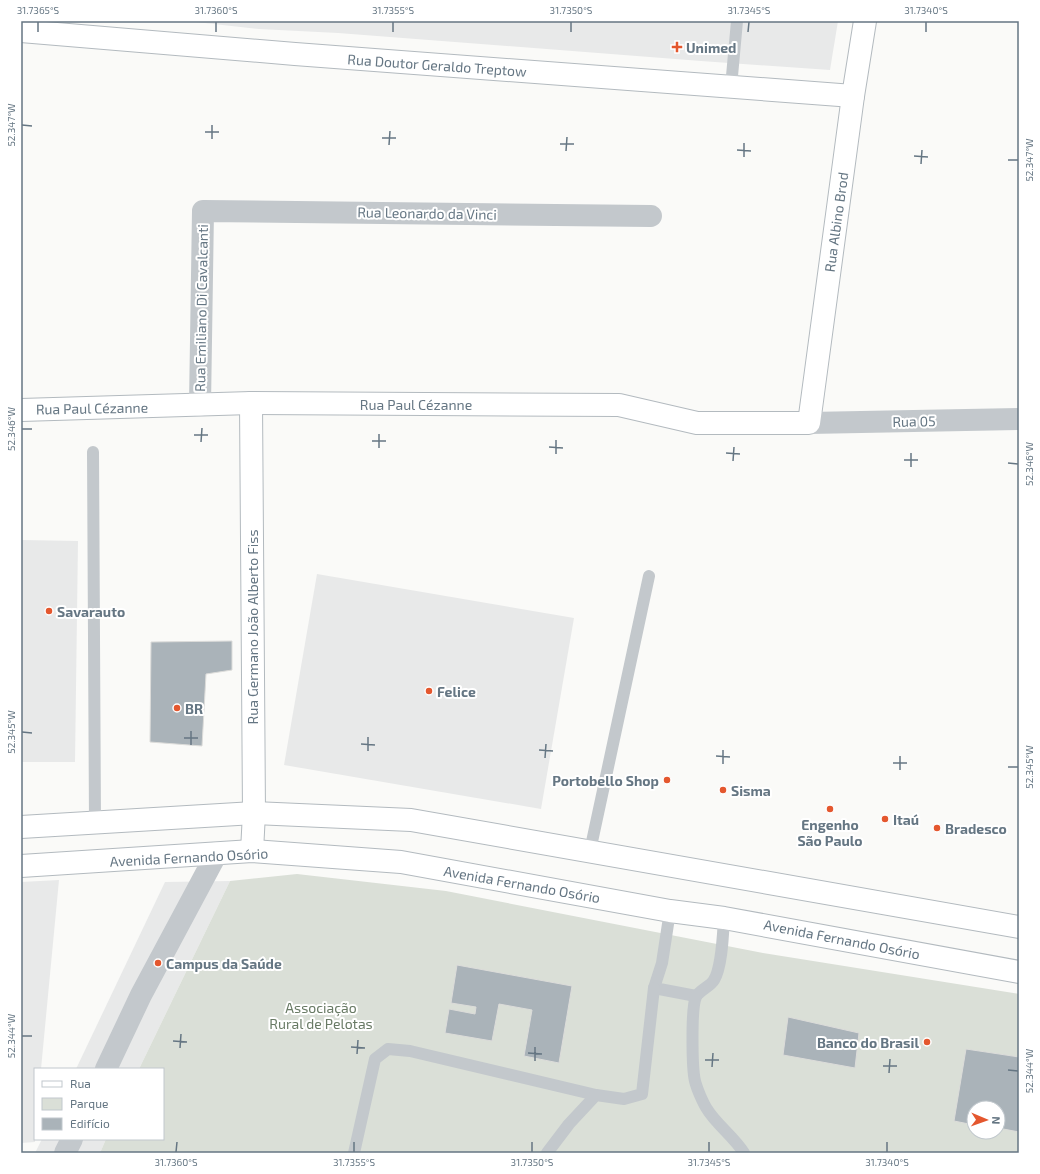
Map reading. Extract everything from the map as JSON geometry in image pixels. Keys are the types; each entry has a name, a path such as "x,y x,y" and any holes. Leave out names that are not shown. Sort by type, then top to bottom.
{"street":[{"name":"Rua Albino Brod","path":"809,423 853,96 865,21"},
{"name":"Rua Doutor Geraldo Treptow","path":"21,31 295,54 853,96"},
{"name":"Rua Leonardo da Vinci","path":"202,211 651,216"},
{"name":"Rua Emiliano Di Cavalcanti","path":"200,405 202,211"},
{"name":"Rua Paul Cézanne","path":"21,410 251,403 619,405 697,423 809,423"},
{"name":"Rua Germano João Alberto Fiss","path":"251,403 254,813 252,851"},
{"name":"Rua 05","path":"809,423 1019,419"},
{"path":"21,827 254,813 411,820 1019,927"},
{"name":"Avenida Fernando Osório","path":"21,866 252,851 401,862 670,912 724,918 1019,972"},
{"path":"106,1068 141,995 217,853"},
{"path":"65,1153 72,1140"}],"lane":[{"path":"731,87 736,21"},
{"path":"93,452 95,823"},
{"path":"590,851 649,576"},
{"path":"354,1153 375,1059 388,1048 410,1051 596,1095 624,1099 642,1094 654,988 662,963 670,912"},
{"path":"724,918 718,968 714,981 696,996 693,1038 695,1081 707,1109 738,1143 744,1153"},
{"path":"654,988 696,996"},
{"path":"547,1153 569,1124 596,1095"}],"shaded area":[{"name":"Unimed","path":"187,21 838,21 830,70 338,33 259,29"},
{"name":"Savarauto","path":"21,540 78,541 75,762 22,762"},
{"name":"Felice","path":"317,574 574,618 541,809 284,765"},
{"path":"59,880 41,1068 34,1068 35,1142 21,1143 21,882"},
{"name":"Campus da Saúde","path":"230,881 139,1068 76,1068 165,882"},
{"path":"42,1140 106,1140 100,1153 35,1153"}],"green space":[{"name":"Associação Rural de Pelotas","path":"297,874 446,891 763,953 1019,994 1019,1153 100,1153 106,1140 164,1140 164,1068 139,1068 230,881"}],"building":[{"name":"BR","path":"232,641 232,670 206,674 202,746 150,742 151,642"},
{"path":"457,965 572,986 559,1063 524,1056 532,1010 499,1004 492,1041 445,1033 449,1009 475,1014 476,1007 451,1003"},
{"path":"788,1017 859,1033 855,1068 783,1055"},
{"path":"966,1049 1019,1057 1019,1132 1006,1130 1006,1100 966,1100 966,1123 954,1121"}],"place":[{"name":"Unimed","path":"677,47"},
{"name":"Savarauto","path":"49,611"},
{"name":"Felice","path":"429,691"},
{"name":"BR","path":"177,708"},
{"name":"Portobello Shop","path":"667,780"},
{"name":"Sisma","path":"723,790"},
{"name":"Engenho São Paulo","path":"830,809"},
{"name":"Itaú","path":"885,819"},
{"name":"Bradesco","path":"937,828"},
{"name":"Campus da Saúde","path":"158,963"},
{"name":"Banco do Brasil","path":"927,1042"}]}
